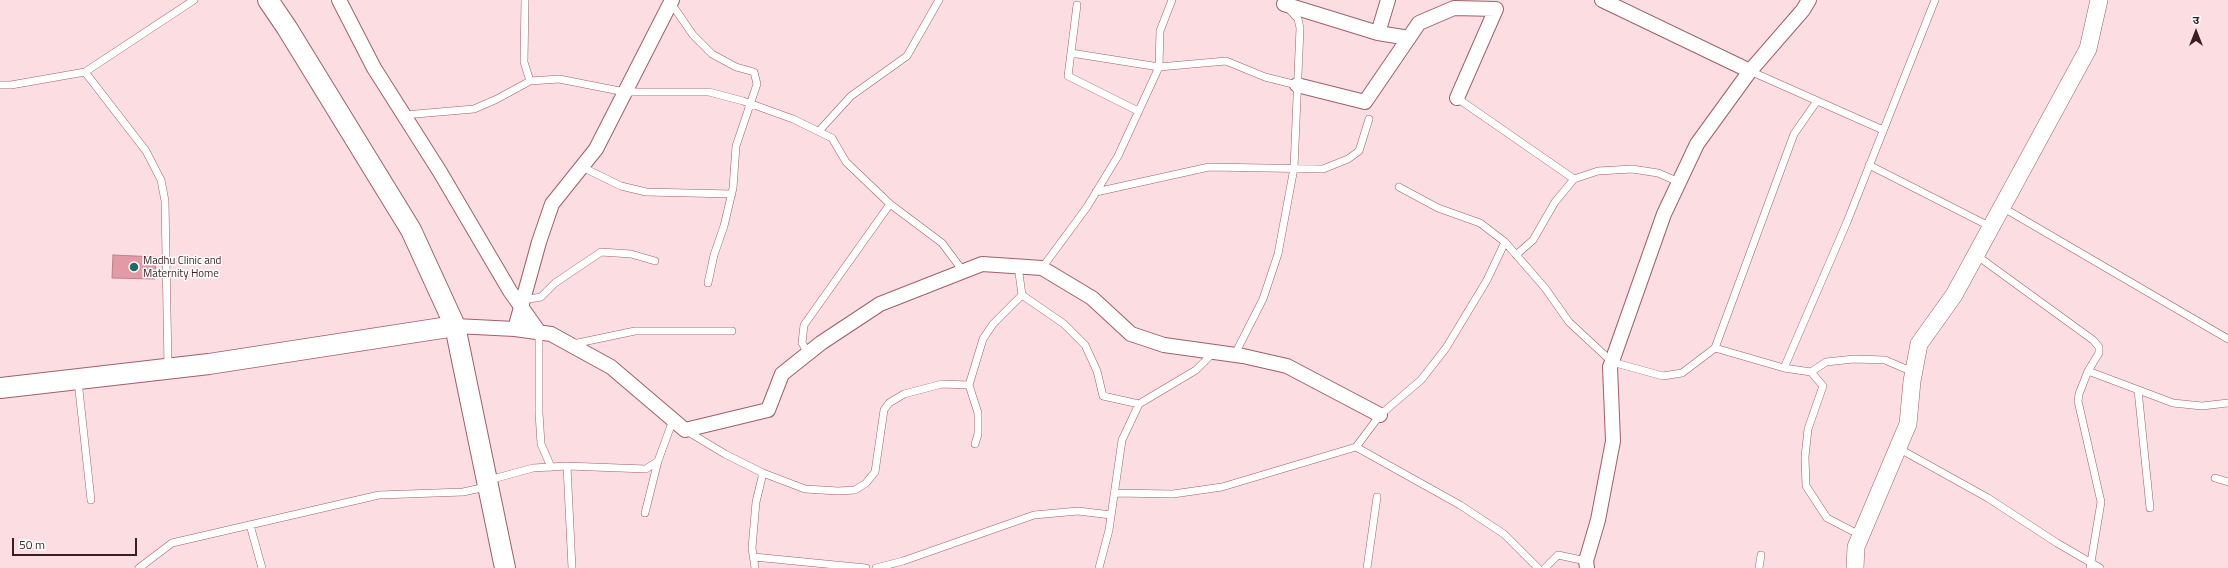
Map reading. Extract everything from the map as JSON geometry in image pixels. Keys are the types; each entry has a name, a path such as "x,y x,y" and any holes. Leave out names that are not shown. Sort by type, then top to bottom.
{"main road":[{"path":"268,0 292,34 411,230 455,326 505,568"},
{"path":"0,388 209,364 455,326"}],"street":[{"path":"339,0 374,68 510,291 522,303 539,332"},
{"path":"1378,33 1388,0"},
{"path":"1602,0 1750,71"},
{"path":"1586,565 1598,520 1613,441 1610,367 1664,214 1697,144 1750,71 1803,10 1807,0"},
{"path":"1855,568 1856,547 1860,535 1908,424 1919,344 1954,295 2088,49 2099,0"},
{"path":"515,329 552,204 596,149 671,2"},
{"path":"1283,2 1378,33 1409,38"},
{"path":"1297,85 1365,102 1419,23 1454,8 1496,9 1457,98"},
{"path":"455,326 515,329 551,334 610,367 685,430 768,410 782,374 821,342 880,304 982,264 1042,268 1092,298 1131,334 1164,345 1235,354 1287,366 1380,415"}],"lane":[{"path":"0,85 11,85 85,72 194,0"},
{"path":"525,0 524,62 530,81"},
{"path":"819,131 851,96 907,56 939,0"},
{"path":"1042,268 1096,192 1118,156 1159,67 1160,32 1172,0"},
{"path":"1784,368 1812,305 1884,130 1935,0"},
{"path":"671,2 693,35 712,54 736,67 754,72 757,84 736,146 732,194 708,283"},
{"path":"1235,354 1263,299 1278,254 1294,168 1298,19 1283,2"},
{"path":"1077,5 1068,76 1138,111"},
{"path":"1071,53 1159,67 1226,61 1265,77 1297,85"},
{"path":"1750,71 1884,130"},
{"path":"85,72 146,150 161,180 165,201 168,369"},
{"path":"404,115 474,109 498,99 530,81 559,80 625,92 709,92 750,103 793,119 832,138 846,162 890,204 942,243 963,271"},
{"path":"1457,98 1574,179"},
{"path":"1399,187 1438,208 1480,223 1506,242 1545,288 1569,322 1612,362 1663,376 1682,373 1715,348 1794,134 1817,101"},
{"path":"1096,192 1208,167 1323,169 1348,159 1359,151 1369,119"},
{"path":"1869,165 1991,227"},
{"path":"582,167 621,186 646,192 732,194"},
{"path":"1516,255 1533,240 1555,202 1574,179 1598,170 1632,169 1658,173 1680,182"},
{"path":"808,353 802,343 804,324 890,204"},
{"path":"2002,207 2228,339"},
{"path":"1115,493 1173,494 1222,487 1356,447 1380,415 1421,380 1446,348 1487,280 1506,242"},
{"path":"522,303 541,297 555,283 601,252 631,254 655,261"},
{"path":"1976,255 2093,340 2099,347 2099,353 2088,371 2078,394 2078,401 2101,502 2090,565"},
{"path":"1018,266 1022,295 1064,324 1085,345 1097,371 1103,396 1139,404"},
{"path":"976,444 978,434 978,413 969,385 983,339 993,324 1022,295"},
{"path":"571,345 635,331 732,331"},
{"path":"539,332 539,413 541,444 552,467"},
{"path":"1715,348 1784,368 1811,372 1823,386 1808,429 1805,457 1806,486 1827,518 1860,535"},
{"path":"1099,568 1115,493 1122,440 1139,404 1196,370 1215,352"},
{"path":"1811,372 1826,362 1854,359 1885,360 1914,372"},
{"path":"2088,371 2173,403 2202,406 2228,403"},
{"path":"77,379 91,500"},
{"path":"685,430 725,454 763,473 805,488 838,491 855,490 866,483 874,472 884,410 889,403 904,394 942,384 969,385"},
{"path":"2138,390 2150,508"},
{"path":"645,513 658,461 673,420"},
{"path":"1356,447 1454,501 1504,534 1538,568"},
{"path":"1898,448 1988,498 2090,565 2100,568"},
{"path":"139,568 172,543 379,495 463,492 533,468 567,466 646,469 658,461"},
{"path":"567,466 572,568"},
{"path":"755,568 752,548 756,502 763,473"},
{"path":"2215,478 2228,482"},
{"path":"1367,568 1377,497"},
{"path":"876,568 903,561 1034,515 1078,511 1111,515"},
{"path":"250,525 262,568"},
{"path":"1545,568 1558,555 1586,565"},
{"path":"1759,568 1761,555"},
{"path":"754,557 866,568"}],"building":[{"path":"113,255 156,257 155,279 112,278"}],"place":[{"name":"Madhu Clinic and Maternity Home","path":"134,267"}]}
